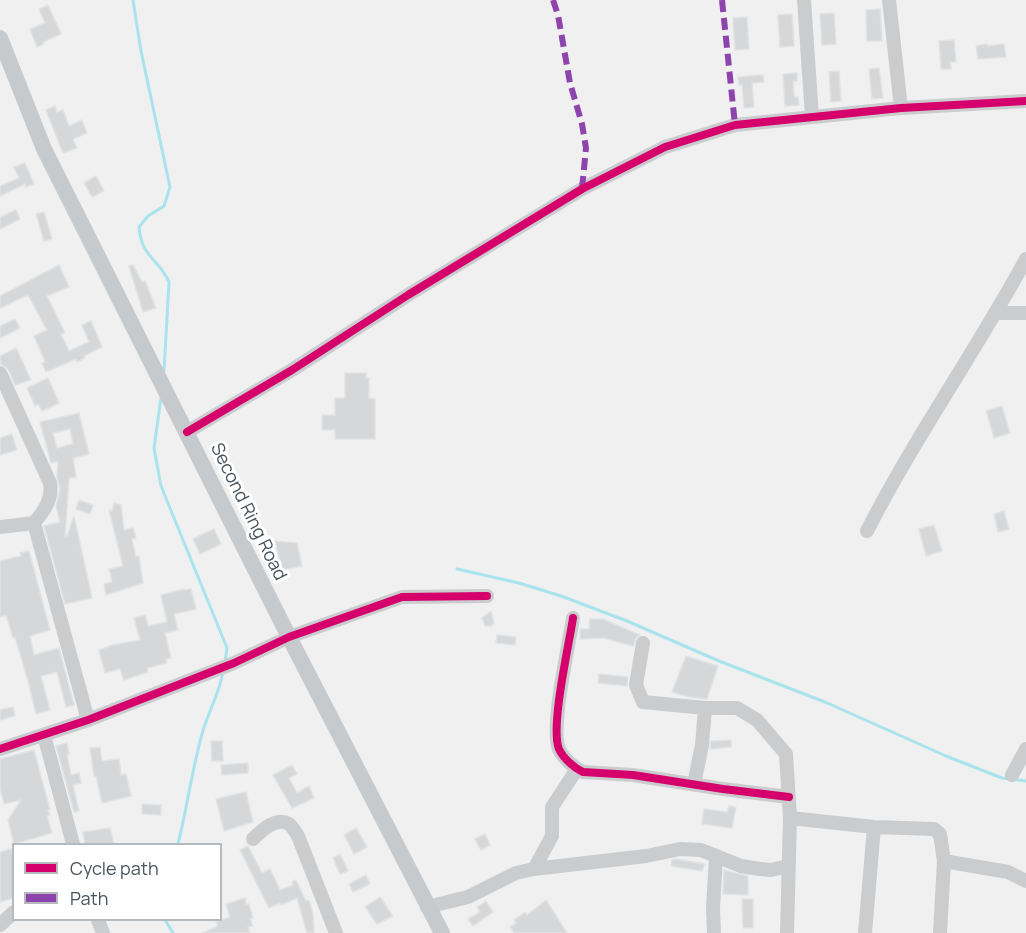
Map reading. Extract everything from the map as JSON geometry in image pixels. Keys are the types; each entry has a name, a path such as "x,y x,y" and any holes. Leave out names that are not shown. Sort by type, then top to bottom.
{"main road":[{"name":"Second Ring Road","path":"0,38 44,149 289,637 442,933"}],"street":[{"path":"804,0 812,117"},
{"path":"889,0 901,108"},
{"path":"187,432 292,370 408,295 572,195 666,147 735,125 901,108 1026,101"},
{"path":"867,531 923,431 996,313 1026,259"},
{"path":"996,313 1026,313"},
{"path":"0,527 34,523 45,509 51,491 50,483 1,377"},
{"path":"34,523 88,720"},
{"path":"0,749 88,720 234,663 289,637 402,597 487,596"},
{"path":"573,618 560,696 557,739 559,749 577,769 583,772 633,775 723,789 789,796"},
{"path":"643,643 636,685 643,702 705,708 737,708 757,720 786,754 790,818 787,933"},
{"path":"694,784 702,745 705,708"},
{"path":"44,735 73,843"},
{"path":"1011,775 1026,749"},
{"path":"534,869 552,836 552,807 577,769"},
{"path":"790,818 874,827 934,829 940,834 944,861 940,933"},
{"path":"253,838 274,823 289,824 298,836 336,933"},
{"path":"865,933 874,827"},
{"path":"427,907 468,897 516,873 646,856 680,849 701,850 741,866 760,870 788,866"},
{"path":"714,933 712,908 716,857"},
{"path":"944,861 1008,872 1026,881"},
{"path":"0,925 12,914"}],"building":[{"path":"48,5 61,34 37,47 30,29 45,23 39,9"},
{"path":"880,9 882,41 867,41 866,10"},
{"path":"834,13 836,44 822,45 820,14"},
{"path":"792,14 794,46 780,47 778,15"},
{"path":"747,17 749,49 735,50 733,18"},
{"path":"954,40 956,62 950,62 951,69 941,69 939,41"},
{"path":"987,44 988,46 1004,44 1006,57 978,59 976,46"},
{"path":"879,68 883,98 872,99 869,69"},
{"path":"839,71 841,101 831,102 829,72"},
{"path":"797,73 797,81 793,81 794,97 798,97 799,105 785,106 783,74"},
{"path":"763,75 764,82 752,83 754,107 744,108 742,84 739,85 738,77"},
{"path":"55,106 57,112 63,110 69,126 82,120 87,133 73,139 77,148 63,153 46,110"},
{"path":"25,163 34,184 26,187 25,184 0,196 0,186 19,178 14,167"},
{"path":"96,176 104,191 92,197 84,183"},
{"path":"16,210 20,219 0,229 0,217"},
{"path":"44,212 52,239 44,241 36,214"},
{"path":"59,265 69,287 47,296 65,333 61,334 69,351 89,342 82,325 91,321 102,347 77,362 76,359 46,372 42,363 45,362 34,336 47,330 28,295 0,308 0,296"},
{"path":"133,265 142,282 145,281 156,308 143,312 129,266"},
{"path":"15,319 20,328 0,338 0,326"},
{"path":"16,348 31,380 15,385 8,369 1,364 0,356"},
{"path":"345,373 366,373 366,378 369,378 369,398 375,399 375,439 335,439 335,430 322,430 322,415 335,415 335,398 345,398"},
{"path":"48,378 59,403 42,411 38,404 35,406 27,388"},
{"path":"1002,406 1010,433 994,438 986,411"},
{"path":"79,413 89,454 73,458 76,477 69,478 65,536 67,536 74,516 92,598 65,604 44,526 60,522 56,506 60,489 57,477 58,461 51,463 40,422","holes":["70,429 73,444 57,448 53,433"]},
{"path":"12,434 17,450 0,455 0,438"},
{"path":"79,500 93,505 90,514 76,509"},
{"path":"114,503 121,505 124,530 133,528 136,538 132,539 136,557 139,556 143,583 106,595 104,584 112,582 109,569 123,566 109,510 112,511"},
{"path":"1004,511 1009,529 998,532 994,514"},
{"path":"934,525 942,551 926,556 919,529"},
{"path":"214,529 221,544 200,554 193,539"},
{"path":"275,541 297,543 302,566 282,570"},
{"path":"29,551 50,630 30,636 34,655 59,648 74,705 66,707 57,672 41,676 50,710 36,714 15,637 13,638 6,615 0,617 0,561 21,556 20,553"},
{"path":"191,589 196,609 174,614 178,630 165,633 171,658 166,659 167,663 147,668 148,672 124,680 120,669 105,673 99,650 140,640 134,618 145,615 148,626 167,622 161,595"},
{"path":"491,611 494,623 491,626 485,626 482,618"},
{"path":"590,619 603,619 640,635 633,646 604,638 580,639 580,629 589,629"},
{"path":"497,635 516,637 515,645 496,643"},
{"path":"686,656 718,666 707,699 672,692"},
{"path":"599,674 628,677 627,686 598,683"},
{"path":"13,707 15,716 0,720 0,710"},
{"path":"731,740 731,747 710,749 711,741"},
{"path":"211,741 222,741 223,761 212,761"},
{"path":"67,743 71,775 79,773 81,783 73,785 79,811 74,812 56,746"},
{"path":"100,747 102,761 119,759 121,775 126,774 131,796 102,803 96,776 94,776 90,748"},
{"path":"34,750 50,810 48,810 50,815 47,816 52,833 14,843 8,820 21,800 4,804 0,789 0,759"},
{"path":"248,763 248,773 222,775 221,765"},
{"path":"292,765 297,774 289,778 297,793 309,786 314,798 292,808 273,775"},
{"path":"246,792 253,822 224,831 216,799"},
{"path":"142,804 161,805 161,815 142,814"},
{"path":"729,806 736,807 732,828 702,824 704,809 727,812"},
{"path":"110,828 114,843 85,843 83,832"},
{"path":"356,828 367,847 354,854 344,835"},
{"path":"485,834 490,845 481,850 475,839"},
{"path":"248,846 262,873 270,869 280,890 293,885 292,882 296,880 306,901 309,900 313,914 314,933 307,933 297,898 269,908 240,850"},
{"path":"11,849 12,852 12,899 0,902 0,852"},
{"path":"340,854 348,871 340,874 333,858"},
{"path":"672,860 705,864 702,871 671,866"},
{"path":"724,870 748,876 748,895 723,894"},
{"path":"366,875 370,884 353,892 349,884"},
{"path":"380,897 393,916 377,924 365,907"},
{"path":"245,898 253,918 250,919 253,926 248,927 250,933 203,933 218,926 216,922 230,917 226,904"},
{"path":"742,899 753,899 753,928 743,928"},
{"path":"546,900 567,933 514,933 510,927 516,923 514,920 525,912 527,915"},
{"path":"486,901 493,912 473,926 468,919 480,912 477,907"}],"waterway":[{"path":"133,0 141,51 170,187 164,206 148,216 139,227 143,245 169,282 164,371"},
{"path":"161,398 154,448 161,486 227,648 225,662"},
{"path":"457,569 519,583 561,596 825,702 946,756 1002,778 1026,781"},
{"path":"178,843 202,734 223,671"},
{"path":"166,921 173,933"}],"marked path":[{"path":"553,0 586,148 582,189"},
{"path":"722,0 735,125"}],"cycle path":[{"path":"187,432 292,370 408,295 582,189 665,147 735,125 901,108 1026,101"},
{"path":"0,749 88,720 234,663 289,637 402,597 487,596"},
{"path":"573,618 557,723 559,749 573,765 583,772 633,775 789,797"}]}
